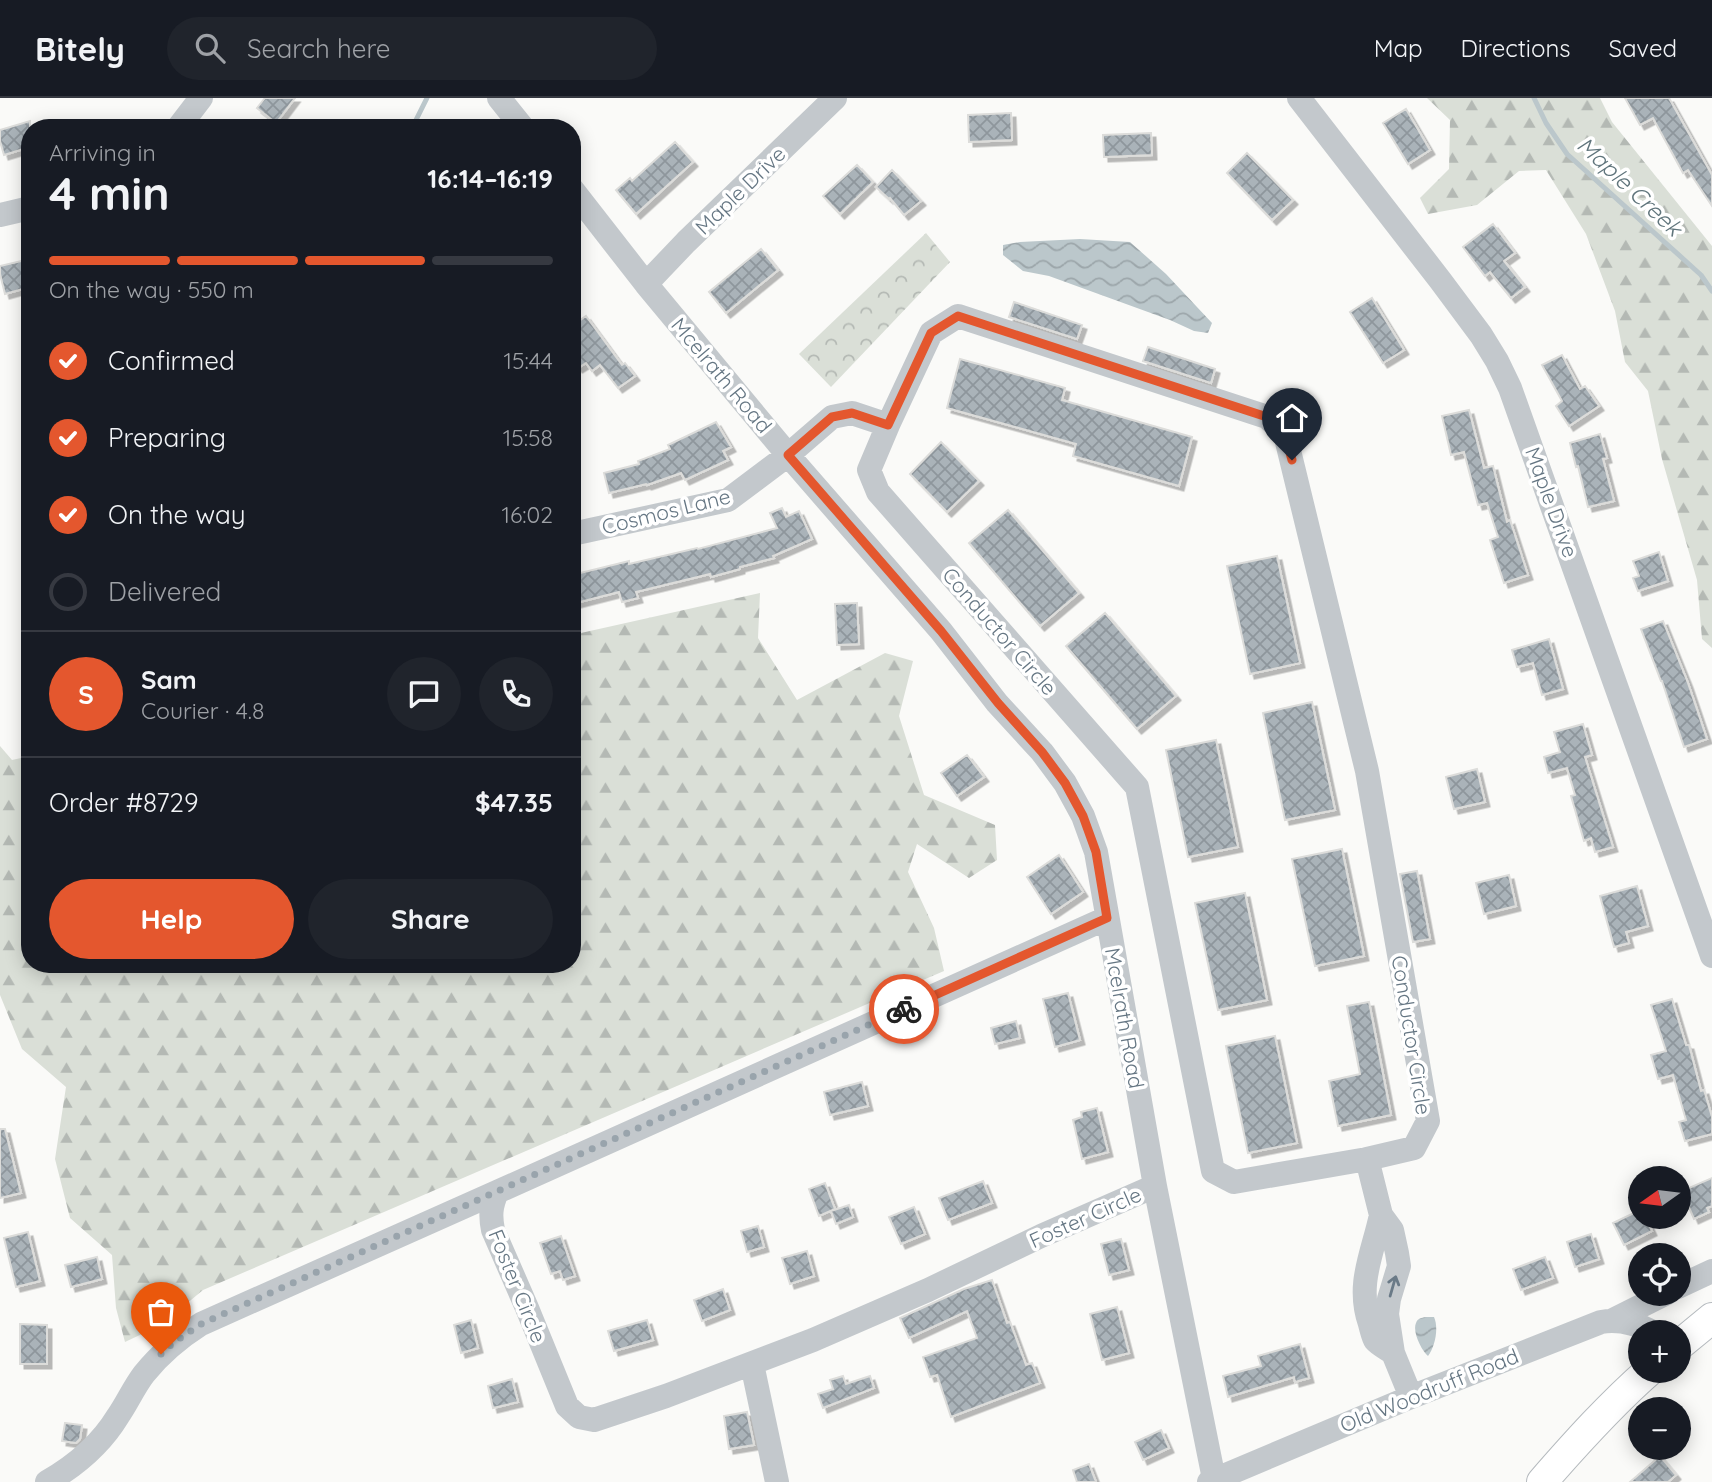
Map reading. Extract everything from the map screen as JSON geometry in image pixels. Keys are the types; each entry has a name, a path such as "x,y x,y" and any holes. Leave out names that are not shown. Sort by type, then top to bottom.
{"main road":[{"path":"1691,1335 1712,1318"},
{"path":"1542,1482 1635,1383"}],"street":[{"path":"185,119 201,98"},
{"path":"499,98 516,119"},
{"name":"Maple Drive","path":"646,284 835,98"},
{"name":"Maple Drive","path":"1299,98 1440,280 1481,335 1502,370 1555,510 1712,956"},
{"name":"Mcelrath Road","path":"581,201 646,284 788,455 1042,752 1065,783 1083,816 1096,852 1155,1186 1212,1480"},
{"path":"0,215 21,210"},
{"name":"Conductor Circle","path":"958,316 1267,417 1285,434 1367,771 1428,1121 1414,1148 1367,1158 1234,1182 1213,1171 1137,787 878,492 869,470 888,425 931,333 958,316"},
{"path":"788,455 832,417 852,413 888,425"},
{"name":"Cosmos Lane","path":"581,532 728,500 788,455"},
{"path":"47,1482 72,1466 104,1437 142,1376 161,1354 201,1324 1107,918"},
{"path":"1367,1158 1381,1215 1392,1230 1397,1253 1399,1266 1387,1314 1393,1353 1411,1397"},
{"name":"Foster Circle","path":"497,1192 491,1206 493,1230 567,1406 572,1412 586,1419 602,1418 666,1396 813,1340 1155,1186"},
{"path":"1691,1281 1712,1271"},
{"name":"Old Woodruff Road","path":"1212,1480 1541,1344 1613,1320 1641,1306"},
{"path":"1613,1320 1628,1323"},
{"path":"752,1364 777,1482"}],"green space":[{"path":"1427,98 1600,98 1612,122 1712,246 1712,648 1702,639 1697,580 1662,459 1648,391 1625,362 1615,311 1586,234 1546,170 1519,171 1477,205 1428,214 1420,198 1449,169 1450,120"},
{"path":"926,233 950,262 831,387 799,354"},
{"path":"760,593 758,638 797,700 885,653 913,661 899,716 924,795 995,825 997,860 969,878 917,844 908,872 934,928 944,971 203,1290 161,1325 125,1342 116,1308 112,1255 70,1218 55,1159 66,1087 22,1049 0,995 0,746 12,760 21,758 21,973 581,973 581,633"}],"water":[{"path":"1080,239 1130,242 1166,274 1212,323 1208,333 1194,331 1049,276 1023,271 1003,255 1003,245"},
{"path":"1434,1317 1436,1326 1434,1343 1428,1356 1415,1331 1418,1320"}],"building":[{"path":"265,98 295,98 279,119 271,119 257,108"},
{"path":"1625,98 1669,98 1712,175 1712,206 1688,170 1683,173 1653,118 1640,125"},
{"path":"1406,109 1430,150 1408,164 1383,123"},
{"path":"1011,113 1012,140 969,142 968,115"},
{"path":"21,124 21,150 4,155 0,130"},
{"path":"1151,133 1152,155 1104,157 1103,135"},
{"path":"675,142 693,162 636,214 616,190 630,178 632,181"},
{"path":"1247,153 1293,200 1272,220 1227,173"},
{"path":"857,165 873,182 840,214 823,196"},
{"path":"892,170 921,201 904,215 890,198 876,187"},
{"path":"1493,224 1515,253 1504,261 1525,287 1511,298 1490,272 1485,276 1463,247"},
{"path":"761,249 778,270 726,313 709,292"},
{"path":"21,261 21,290 5,294 0,266"},
{"path":"1372,298 1404,350 1383,363 1350,312"},
{"path":"1014,302 1082,325 1077,339 1009,317"},
{"path":"586,316 622,365 625,363 635,376 618,388 600,365 592,371 586,363 581,366 581,320"},
{"path":"1148,347 1215,369 1211,383 1143,361"},
{"path":"1562,355 1580,389 1585,386 1599,406 1569,426 1556,406 1562,401 1542,365"},
{"path":"960,359 1065,388 1062,400 1192,437 1179,486 1073,456 1076,444 947,408"},
{"path":"1469,410 1484,468 1493,466 1507,522 1510,520 1528,575 1504,583 1490,540 1498,537 1487,503 1478,505 1464,452 1451,455 1442,416"},
{"path":"716,422 731,447 723,451 728,460 685,480 681,473 647,485 609,493 604,473 639,464 638,461 670,449 668,445"},
{"path":"1600,434 1607,458 1603,459 1614,501 1588,507 1570,443"},
{"path":"941,442 979,481 947,512 910,474"},
{"path":"782,508 786,517 799,511 812,539 773,556 774,558 740,569 636,592 638,598 622,602 619,592 581,602 581,573 698,549 777,528 770,513"},
{"path":"1008,510 1079,593 1040,626 969,543"},
{"path":"1659,552 1668,581 1638,591 1633,578 1639,576 1633,561"},
{"path":"1277,556 1300,663 1250,674 1227,566"},
{"path":"857,603 859,644 837,645 835,604"},
{"path":"1105,613 1176,696 1137,729 1066,646"},
{"path":"1663,621 1707,739 1684,747 1641,629"},
{"path":"1549,639 1563,689 1542,695 1533,663 1517,667 1512,650"},
{"path":"1312,702 1335,810 1285,820 1263,713"},
{"path":"1583,724 1592,755 1585,757 1613,847 1595,852 1591,838 1584,841 1571,796 1575,795 1567,768 1548,773 1544,757 1560,752 1554,732"},
{"path":"1216,740 1238,847 1188,857 1166,750"},
{"path":"967,755 984,777 957,796 941,773"},
{"path":"1477,769 1485,802 1454,809 1446,777"},
{"path":"1342,849 1364,956 1315,966 1292,859"},
{"path":"1059,855 1083,892 1051,914 1027,877"},
{"path":"1417,871 1430,939 1413,942 1400,874"},
{"path":"1509,875 1516,906 1484,914 1476,883"},
{"path":"1637,886 1648,926 1626,932 1629,943 1614,947 1600,896"},
{"path":"1245,893 1267,1000 1218,1010 1195,903"},
{"path":"1068,993 1080,1040 1055,1047 1043,999"},
{"path":"1672,999 1712,1117 1712,1134 1685,1141 1679,1122 1686,1120 1673,1075 1658,1079 1651,1055 1666,1051 1651,1005"},
{"path":"1369,1002 1391,1115 1338,1126 1329,1081 1360,1074 1347,1006"},
{"path":"1016,1021 1020,1038 995,1044 991,1028"},
{"path":"1275,1036 1297,1143 1248,1153 1226,1046"},
{"path":"862,1082 868,1106 830,1115 824,1092"},
{"path":"1097,1108 1108,1152 1082,1159 1073,1120 1082,1117 1081,1112"},
{"path":"0,1129 5,1129 21,1193 0,1198"},
{"path":"1712,1178 1712,1206 1707,1208 1709,1212 1694,1219 1691,1212 1691,1187"},
{"path":"983,1181 992,1203 948,1220 939,1198"},
{"path":"825,1183 835,1209 819,1216 809,1189"},
{"path":"849,1205 853,1217 836,1224 831,1211"},
{"path":"914,1207 925,1234 901,1244 889,1217"},
{"path":"1628,1216 1628,1229 1652,1231 1624,1245 1613,1223"},
{"path":"758,1226 764,1247 747,1252 741,1231"},
{"path":"28,1232 40,1281 16,1287 4,1238"},
{"path":"1591,1234 1599,1259 1575,1267 1567,1242"},
{"path":"561,1236 575,1276 563,1280 560,1271 551,1274 540,1243"},
{"path":"1121,1239 1129,1270 1109,1275 1101,1244"},
{"path":"807,1251 814,1276 790,1284 782,1258"},
{"path":"97,1257 102,1279 71,1287 65,1265"},
{"path":"1545,1257 1553,1278 1521,1290 1513,1269"},
{"path":"992,1280 1026,1365 1032,1363 1040,1383 951,1417 937,1375 930,1377 923,1357 977,1338 967,1311 909,1338 900,1318 964,1289"},
{"path":"723,1289 730,1310 702,1321 694,1300"},
{"path":"1117,1307 1129,1353 1102,1360 1090,1314"},
{"path":"471,1320 478,1348 461,1353 454,1325"},
{"path":"647,1320 653,1340 614,1351 608,1331"},
{"path":"20,1324 47,1325 47,1364 20,1364"},
{"path":"1300,1344 1309,1378 1295,1382 1294,1377 1228,1397 1223,1376 1261,1366 1258,1356"},
{"path":"843,1376 846,1384 870,1376 874,1388 823,1408 818,1394 833,1389 830,1380"},
{"path":"512,1379 518,1402 493,1408 488,1386"},
{"path":"747,1412 754,1445 729,1449 724,1416"},
{"path":"65,1423 82,1425 80,1439 76,1443 62,1441"},
{"path":"1161,1430 1169,1448 1143,1460 1135,1442"},
{"path":"1655,1460 1663,1460 1676,1475 1668,1482 1630,1482"},
{"path":"1089,1464 1096,1482 1077,1482 1073,1470"}],"waterway":[{"path":"416,119 427,98"},
{"name":"Maple Creek","path":"1534,98 1546,123 1567,154 1701,275 1712,291"}],"way so far":[{"path":"161,1354 201,1324 904,1009"}],"route":[{"path":"904,1009 1107,918 1096,852 1083,816 1065,783 1042,752 788,455 832,417 852,413 888,425 931,333 958,316 1267,417 1285,434 1292,460"}]}
